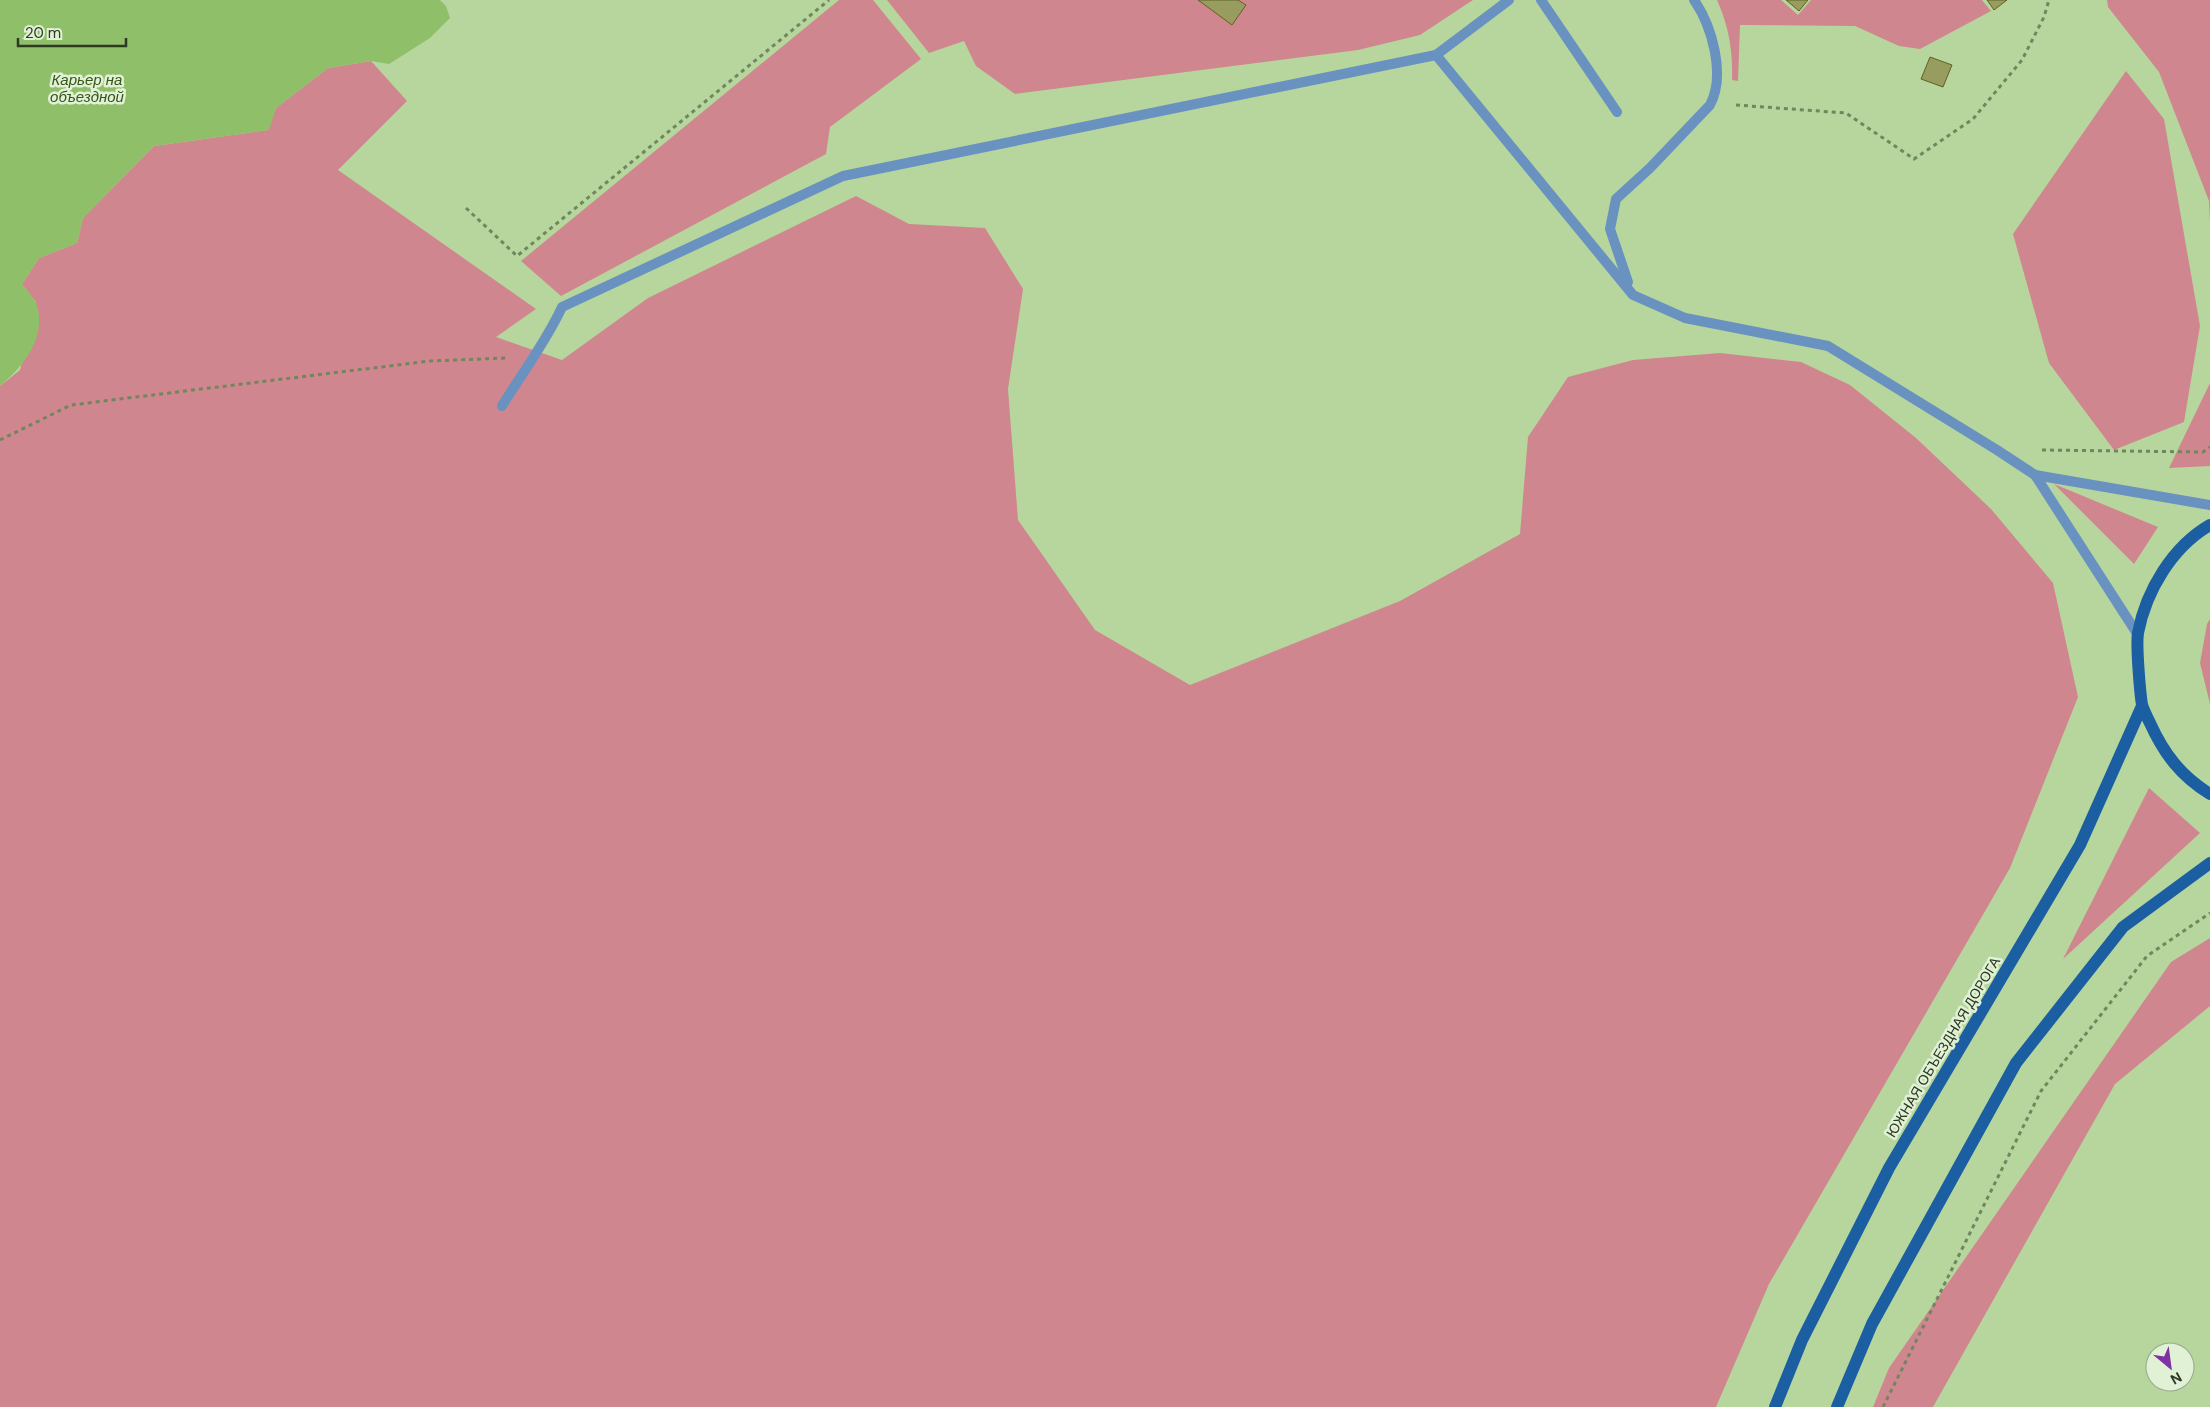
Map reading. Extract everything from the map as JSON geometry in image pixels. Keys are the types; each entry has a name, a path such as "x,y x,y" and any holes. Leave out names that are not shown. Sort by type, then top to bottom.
{"main road":[{"path":"2210,525 2201,530 2171,559 2150,595 2138,635 2142,706 2161,748 2192,782 2210,794"},
{"name":"ЮЖНАЯ ОБЪЕЗДНАЯ ДОРОГА","path":"1775,1407 1802,1340 1888,1168 2080,845 2142,706"},
{"path":"1837,1407 1872,1324 2016,1063 2122,927 2210,863"}],"lane":[{"path":"502,406 531,358 551,332 562,307 844,176 1436,55 1509,0"},
{"path":"1541,0 1617,112"},
{"path":"1633,295 1620,266 1610,229 1616,199 1650,168 1710,105 1716,94 1718,70 1706,18 1694,0"},
{"path":"1436,55 1633,295 1685,318 1828,346 2035,475 2210,505"},
{"path":"2035,475 2138,635"}],"path":[{"path":"466,208 518,256 829,0"},
{"path":"1710,105 1758,105 1846,113 1914,159 1973,119 2022,60 2044,17 2049,0"},
{"path":"0,440 71,404 430,361 531,358"},
{"path":"1997,450 2203,452 2210,447"},
{"path":"1883,1407 2041,1092 2147,956 2210,913"}],"shaded area":[{"path":"839,0 873,0 921,59 830,127 826,154 561,296 521,261"},
{"path":"887,0 1473,0 1420,35 1358,50 1015,94 976,66 964,41 929,53"},
{"path":"1717,0 1781,0 1798,15 1811,0 1982,0 1991,11 1920,49 1899,46 1855,26 1740,25 1738,81 1732,80 1732,59 1729,39 1725,20"},
{"path":"2107,0 2210,0 2210,222 2209,201 2159,72 2108,7"},
{"path":"371,61 407,101 338,170 536,309 496,337 562,360 648,298 856,196 909,224 985,228 1023,289 1008,389 1018,520 1095,630 1190,685 1400,601 1520,534 1528,437 1568,377 1633,360 1720,353 1801,362 1850,385 1916,438 1991,509 2053,583 2078,697 2010,868 1769,1284 1716,1407 0,1407 0,386 20,370 36,302 22,284 39,258 77,243 83,218 154,146 268,130 276,108 328,68"},
{"path":"2126,71 2164,119 2200,326 2184,422 2114,450 2049,363 2013,234"},
{"path":"2210,383 2210,466 2169,468"},
{"path":"2054,484 2158,527 2134,564"},
{"path":"2210,619 2210,704 2200,663 2207,624"},
{"path":"2149,788 2200,833 2063,959"},
{"path":"2210,938 2210,1006 2115,1084 1933,1407 1873,1407 1889,1368 2171,962"}],"water":[{"name":"Карьер на объездной","path":"0,0 440,0 446,6 450,18 430,38 389,64 371,61 328,68 276,108 269,130 154,146 83,218 77,243 39,258 22,284 36,303 39,327 32,349 25,360 0,386"}],"building":[{"path":"1198,0 1238,0 1246,5 1232,25"},
{"path":"1786,0 1808,0 1799,11"},
{"path":"1987,0 2007,0 1994,10"},
{"path":"1930,57 1952,65 1943,87 1921,79"}]}
